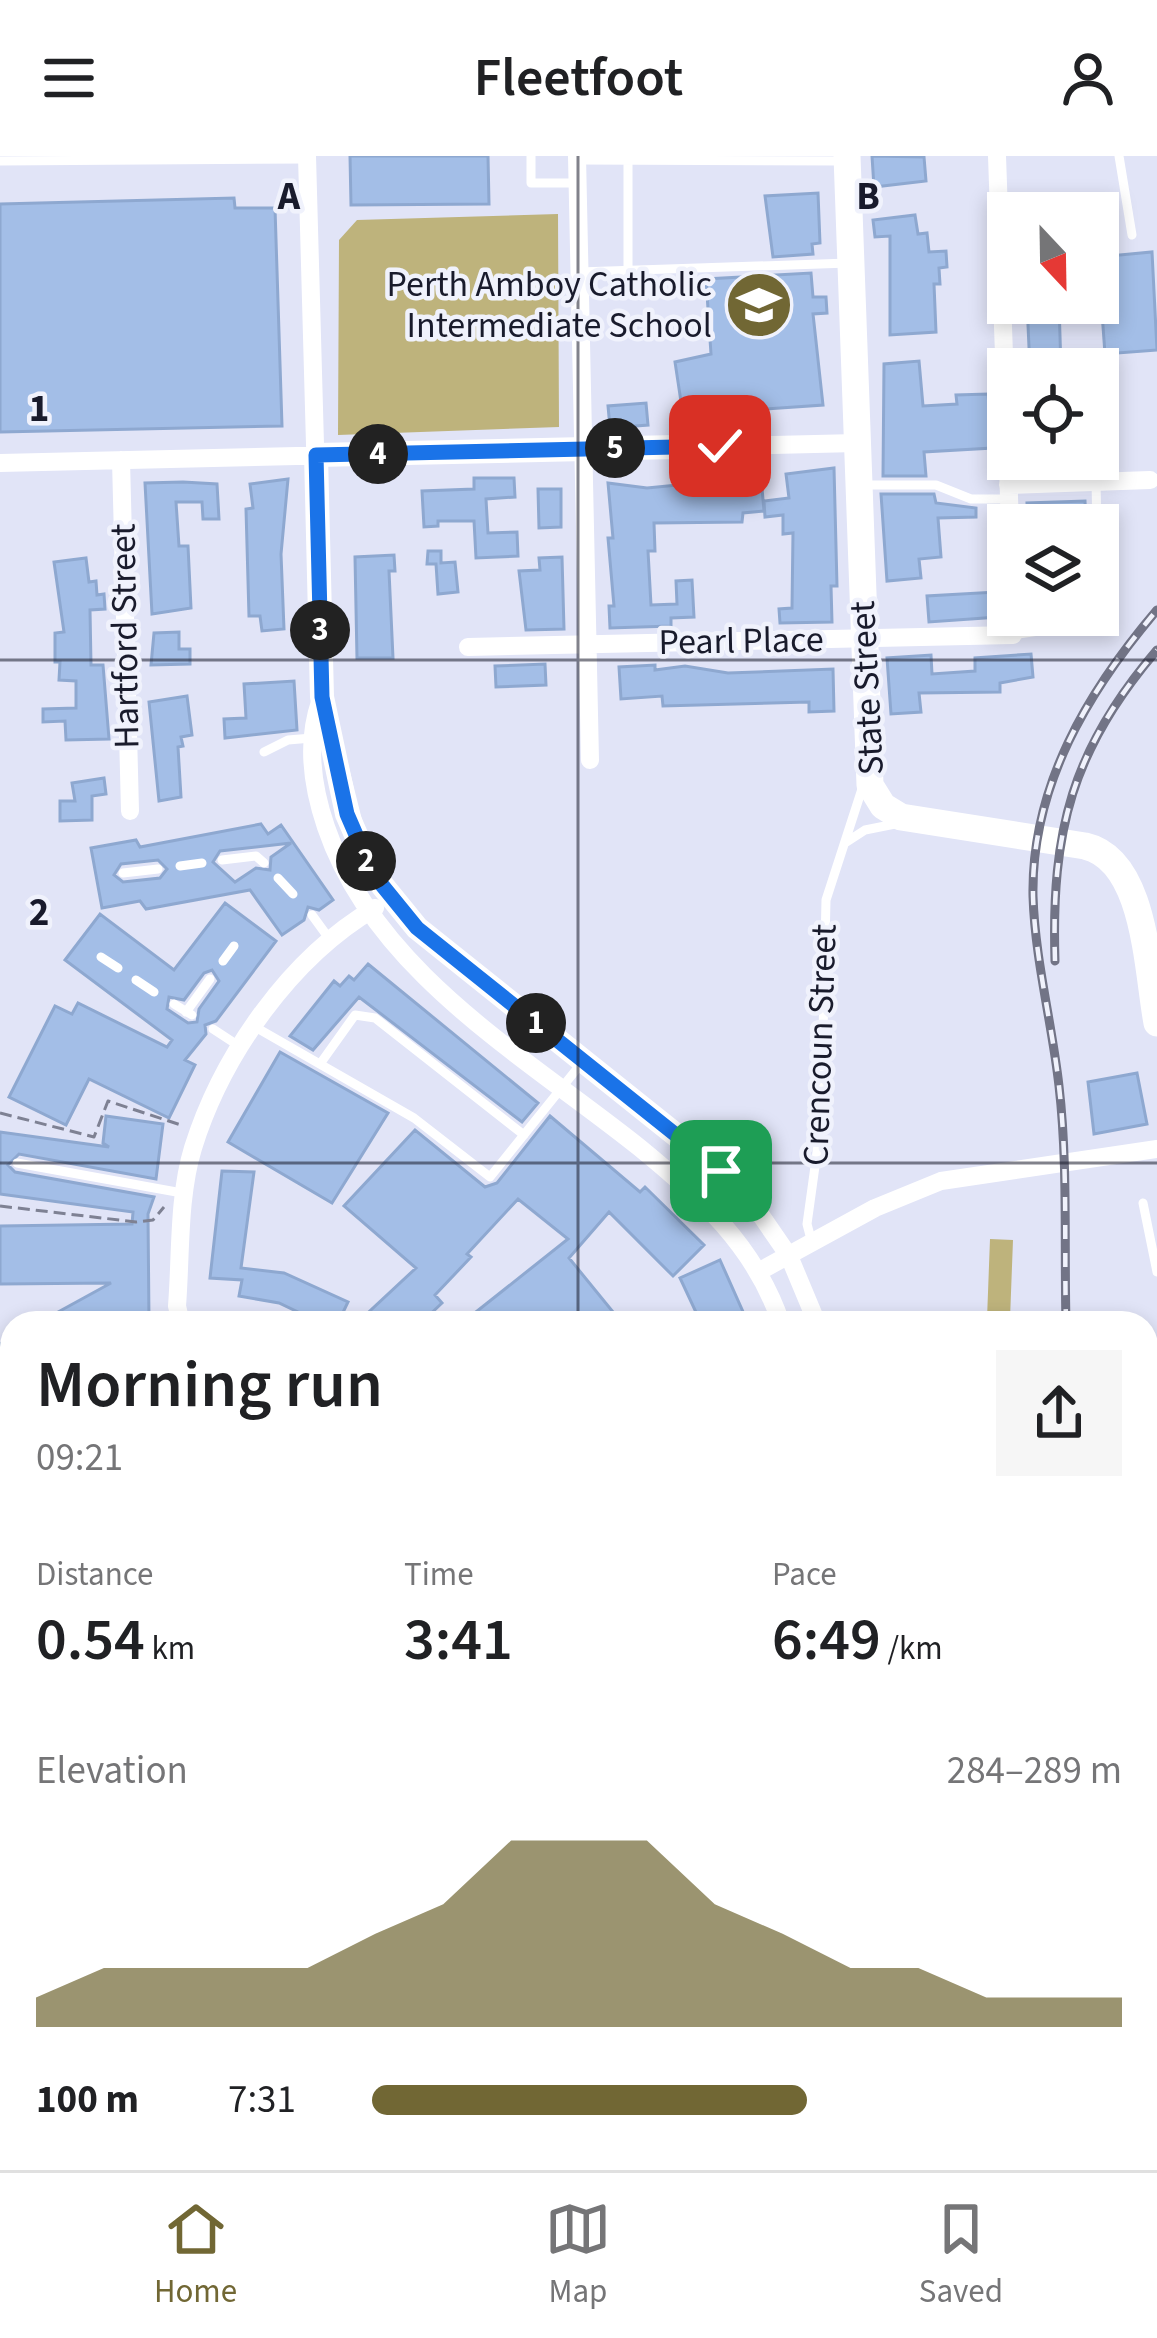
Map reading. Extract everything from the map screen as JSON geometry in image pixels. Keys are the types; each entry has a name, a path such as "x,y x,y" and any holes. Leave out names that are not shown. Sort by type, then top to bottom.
{"street":[{"path":"997,156 1009,504"},
{"path":"307,158 322,697 347,814 389,899 417,928 735,1183 789,1256 812,1311"},
{"path":"577,158 590,760"},
{"name":"State Street","path":"847,158 866,766 883,806 924,822 1085,846 1110,855 1130,884 1157,1023"},
{"path":"0,463 857,443"},
{"name":"Hartford Street","path":"121,460 130,811"},
{"path":"1009,492 1150,480"},
{"name":"Pearl Place","path":"468,647 863,638 987,627"},
{"path":"322,697 312,738 324,822 366,912 413,968 699,1197 729,1229 775,1311"},
{"path":"178,1311 180,1192 192,1150 242,1048 328,938 389,899"},
{"path":"758,1273 892,1199 941,1181 1157,1149"}],"lane":[{"path":"531,156 531,182 577,183"},
{"path":"1119,156 1132,236"},
{"path":"0,161 307,158"},
{"path":"577,158 628,165 847,158"},
{"path":"628,165 628,271"},
{"path":"579,272 850,263"},
{"path":"1096,482 1096,504"},
{"path":"858,485 936,485 970,499 1009,492"},
{"path":"264,752 288,740 312,738"},
{"name":"Crencoun Street","path":"812,1243 807,1224 821,1123 824,918 866,766"},
{"path":"842,848 865,830 924,822"},
{"path":"222,860 256,856 264,862"},
{"path":"180,866 202,863"},
{"path":"123,874 158,869"},
{"path":"278,878 293,894"},
{"path":"312,914 328,938"},
{"path":"223,961 234,946"},
{"path":"101,957 118,968"},
{"path":"174,1004 189,1014 210,979"},
{"path":"136,980 154,992"},
{"path":"320,1064 356,1015 375,1018 524,1135"},
{"path":"256,1027 414,1118 490,1177 584,1060"},
{"path":"213,1029 242,1048"},
{"path":"17,1162 180,1192"},
{"path":"1143,1203 1157,1272"}],"path":[{"path":"0,1113 94,1137 108,1100 182,1125 178,1144"},
{"path":"0,1206 136,1222 153,1220 180,1192"}],"shaded area":[{"path":"558,214 559,427 338,435 339,240 357,220"},
{"path":"990,1239 1013,1240 1010,1311 987,1311"}],"building":[{"path":"350,156 488,156 489,204 351,205"},
{"path":"872,156 924,157 926,181 874,187"},
{"path":"818,193 820,243 812,244 813,254 773,257 765,196"},
{"path":"234,198 235,208 275,208 282,426 0,432 0,204"},
{"path":"915,215 918,234 927,233 929,252 946,251 947,267 939,268 940,284 934,284 936,332 890,335 890,236 875,237 873,220"},
{"path":"1152,252 1157,350 1119,353 1119,348 1105,348 1103,324 1119,324 1119,255"},
{"path":"811,273 813,297 826,297 827,313 813,314 823,405 683,415 675,362 711,354 706,279"},
{"path":"1028,324 1060,324 1060,348 1029,348"},
{"path":"919,361 923,406 957,404 956,395 987,394 987,448 924,452 926,476 883,476 884,364"},
{"path":"646,403 648,425 610,428 608,406"},
{"path":"834,468 837,586 831,586 832,622 780,623 779,609 792,608 793,533 783,534 783,515 765,517 764,501 789,498 786,474"},
{"path":"761,477 764,511 743,513 742,522 654,523 655,551 648,551 651,605 677,604 676,581 692,580 694,617 671,618 671,626 610,628 609,606 614,606 608,483 647,488"},
{"path":"474,478 514,478 515,497 486,499 488,533 517,532 518,556 476,558 474,521 438,521 438,526 424,527 422,491 474,489"},
{"path":"288,479 281,554 284,629 262,631 260,616 249,616 246,509 253,508 250,484"},
{"path":"145,483 217,484 219,519 203,519 202,502 176,502 179,546 188,546 191,608 152,614"},
{"path":"538,489 561,489 561,527 539,528"},
{"path":"881,494 934,494 936,503 976,508 976,517 938,518 941,557 919,559 921,578 887,581"},
{"path":"1085,501 1085,504 1027,504"},
{"path":"428,551 441,551 441,563 455,562 458,592 438,594 436,564 427,564"},
{"path":"394,555 395,571 389,571 393,658 357,658 355,557"},
{"path":"562,557 564,629 526,630 519,571 540,570 539,558"},
{"path":"86,558 89,582 96,581 97,595 104,594 105,609 90,610 91,665 103,665 109,739 66,740 65,721 43,722 43,709 76,708 76,681 59,680 60,662 55,662 55,633 64,632 54,562"},
{"path":"987,593 987,618 929,622 927,596"},
{"path":"179,632 179,649 190,649 190,664 151,665 154,633"},
{"path":"1031,654 1033,677 1000,683 1000,692 919,693 921,712 891,714 887,658 931,655 932,674 975,671 975,658"},
{"path":"545,664 546,685 496,687 495,666"},
{"path":"655,665 655,670 685,666 728,673 833,669 834,711 809,712 809,702 663,706 662,696 621,699 619,667"},
{"path":"294,681 297,730 225,738 224,719 246,718 244,684"},
{"path":"187,696 192,735 181,737 183,746 178,747 181,797 159,801 149,702"},
{"path":"104,778 106,794 92,796 92,820 60,821 60,801 75,801 72,783"},
{"path":"261,824 268,834 281,825 333,900 319,910 308,907 304,920 282,935 250,890 146,909 140,901 102,908 91,848 136,840 140,847","holes":["291,843 271,857 270,870 256,868 235,882 213,862 220,851","158,860 167,869 160,878 123,882 114,875 121,864"]},
{"path":"225,903 276,941 216,1021 205,1025 206,1034 185,1060 195,1065 169,1118 89,1079 66,1125 9,1097 55,1006 72,1014 78,1003 167,1047 172,1040 65,960 100,914 174,970","holes":["212,970 219,981 199,1009 197,1022 188,1023 167,1009 169,997 184,1000 204,973"]},
{"path":"368,964 538,1103 522,1122 359,997 313,1050 290,1036 334,981 340,986 349,976 354,980"},
{"path":"280,1052 388,1113 332,1203 228,1142"},
{"path":"1137,1073 1147,1124 1094,1134 1088,1082"},
{"path":"106,1116 163,1124 156,1179 19,1154 8,1165 15,1172 154,1197 148,1214 149,1311 60,1311 111,1283 0,1284 0,1226 132,1224 133,1212 0,1194 0,1132 109,1147 103,1143"},
{"path":"550,1116 640,1192 645,1187 704,1245 673,1276 609,1212 569,1258 612,1311 477,1311 568,1239 518,1199 435,1295 442,1303 434,1311 370,1311 416,1268 344,1206 415,1130 485,1187 497,1183"},
{"path":"222,1171 254,1172 241,1268 284,1273 348,1302 344,1311 296,1311 239,1296 242,1280 210,1278"},
{"path":"720,1260 743,1311 695,1311 680,1278"}],"railway":[{"path":"1066,1311 1062,1115 1034,920 1035,855 1042,816 1068,742 1108,673 1157,610"},
{"path":"1055,961 1057,871 1073,794 1105,722 1157,650"}],"place":[{"name":"Perth Amboy Catholic Intermediate School","path":"759,305"}],"route":[{"path":"720,446 316,455 322,697 347,814 373,874 398,911 417,928 721,1171"}]}
